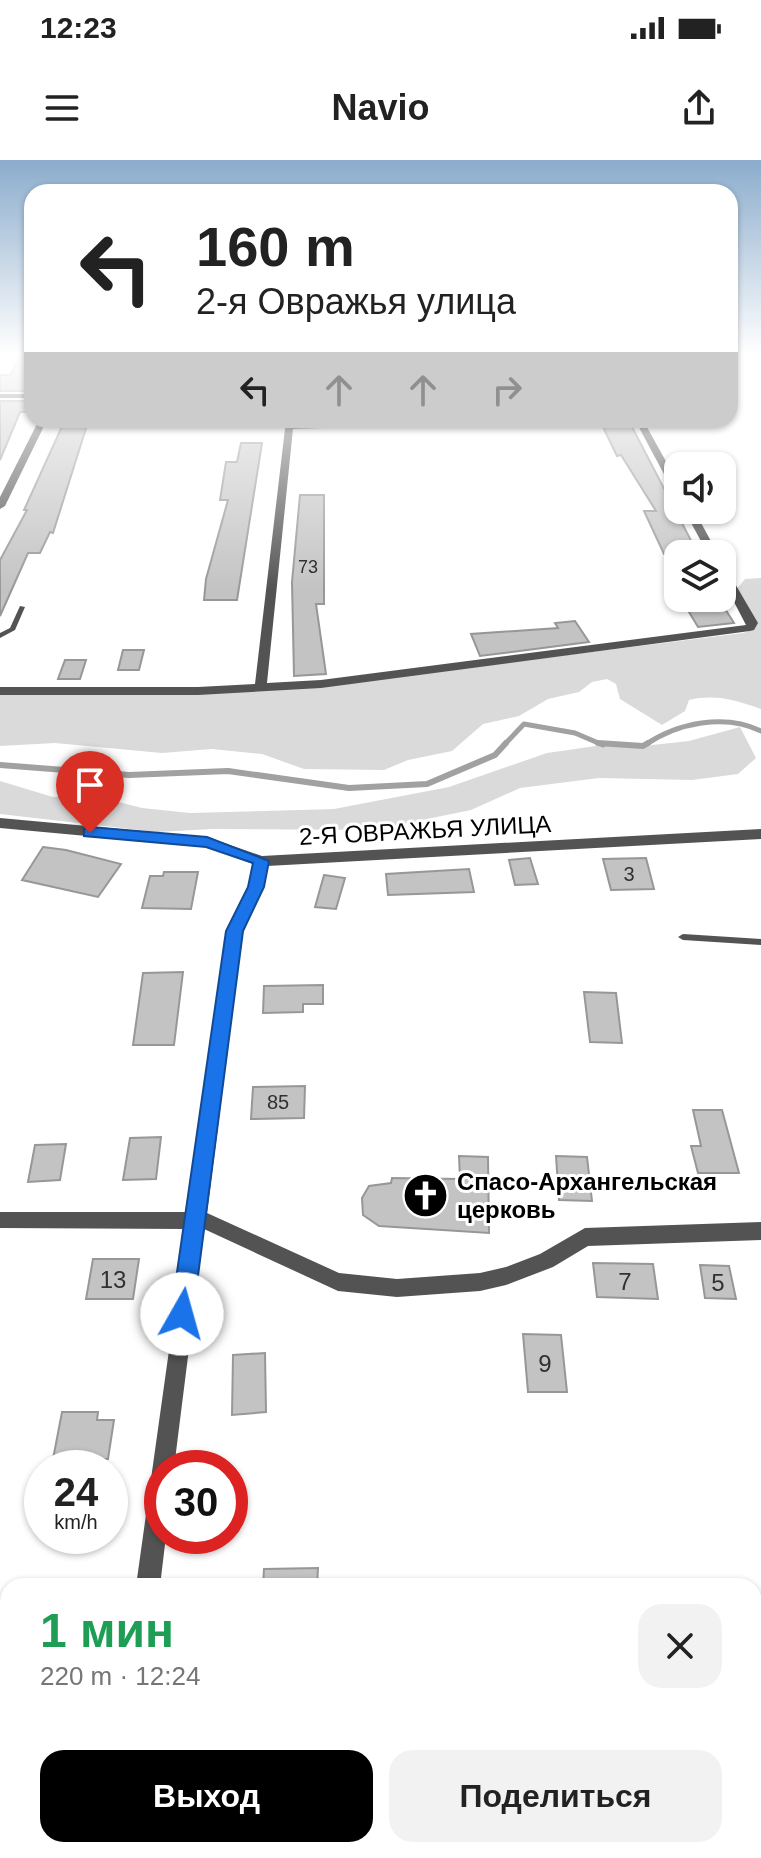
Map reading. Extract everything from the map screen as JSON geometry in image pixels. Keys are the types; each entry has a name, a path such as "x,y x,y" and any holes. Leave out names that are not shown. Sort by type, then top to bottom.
{"street":[{"path":"0,506 37,431"},
{"path":"261,687 288,431"},
{"path":"645,431 664,466"},
{"path":"0,691 198,691 321,684 750,628 752,623 736,595"},
{"name":"2-Я ОВРАЖЬЯ УЛИЦА","path":"0,823 207,842 261,861 761,834"},
{"path":"165,1450 193,1221 235,931 256,887 261,861"},
{"path":"0,1220 193,1221 223,1227 282,1259 338,1282 397,1288 480,1282 506,1276 546,1261 585,1237 761,1231"},
{"path":"149,1578 152,1554"}],"lane":[{"path":"0,636 13,629 22,607"},
{"path":"683,937 761,942"}],"shaded area":[{"path":"761,578 761,709 725,699 699,698 689,700 685,711 662,725 620,699 616,684 607,679 592,682 579,692 548,699 519,716 483,724 452,751 408,760 384,770 304,769 262,754 212,749 162,753 55,743 0,746 0,694 320,686 743,633 753,630 736,590 745,579"},
{"path":"740,727 756,758 738,774 692,780 599,778 520,788 471,810 373,830 212,829 157,832 0,814 0,781 53,797 91,795 142,808 190,813 334,809 449,787 547,753 603,745 643,746 689,741"}],"building":[{"path":"0,431 12,431 0,460"},
{"path":"60,431 85,431 53,533 50,532 40,553 28,553 0,616 0,560 27,510 24,510"},
{"path":"605,431 634,431 664,489 664,524 682,524 691,540 664,540 664,554 644,511 656,511 621,455 617,456"},
{"path":"241,443 262,443 237,600 204,600 206,579 228,500 220,500 226,462 237,462"},
{"path":"300,495 324,495 324,604 316,604 326,674 294,676 292,582"},
{"path":"689,612 727,612 734,623 698,627"},
{"path":"575,621 589,642 480,656 471,634 558,628 555,623"},
{"path":"123,650 144,650 139,670 118,670"},
{"path":"65,660 86,660 80,679 58,679"},
{"path":"43,847 121,864 98,897 22,880"},
{"path":"530,858 538,884 515,885 509,860"},
{"path":"646,858 654,889 611,890 603,859"},
{"path":"469,869 474,892 388,895 386,874"},
{"path":"164,872 198,872 191,909 142,908 150,876 163,876"},
{"path":"324,875 345,878 336,909 315,907"},
{"path":"183,972 174,1045 133,1045 143,973"},
{"path":"323,985 323,1004 303,1004 303,1012 263,1013 264,986"},
{"path":"584,992 616,993 622,1043 590,1042"},
{"path":"305,1086 304,1118 251,1119 253,1087"},
{"path":"693,1110 722,1110 739,1173 698,1173 691,1146 701,1146"},
{"path":"161,1137 156,1179 123,1180 130,1138"},
{"path":"66,1144 60,1180 28,1182 35,1145"},
{"name":"Спасо-Архангельская церковь","path":"459,1156 488,1157 489,1233 379,1226 363,1215 362,1198 369,1186 391,1183 392,1178 460,1179"},
{"path":"556,1156 587,1157 592,1201 559,1200"},
{"path":"93,1259 139,1259 133,1299 86,1299"},
{"path":"593,1263 653,1264 658,1299 597,1297"},
{"path":"700,1265 729,1266 736,1299 705,1298"},
{"path":"523,1334 561,1335 567,1392 528,1392"},
{"path":"265,1353 266,1412 232,1415 233,1355"},
{"path":"62,1412 98,1412 97,1420 114,1420 109,1450 55,1450"},
{"path":"318,1568 317,1578 263,1578 264,1569"}],"waterway":[{"path":"645,745 672,731 702,723 732,722 761,731"},
{"path":"504,745 524,724 575,733 598,743"},
{"path":"0,765 129,775 228,771 349,788 427,784 495,755 506,743"},
{"path":"598,743 643,746 648,743"},
{"path":"598,743 603,745"}],"place":[{"name":"Спасо-Архангельская церковь","path":"426,1195"}],"route":[{"path":"90,833 207,842 261,861 256,887 235,931 182,1314"}]}
